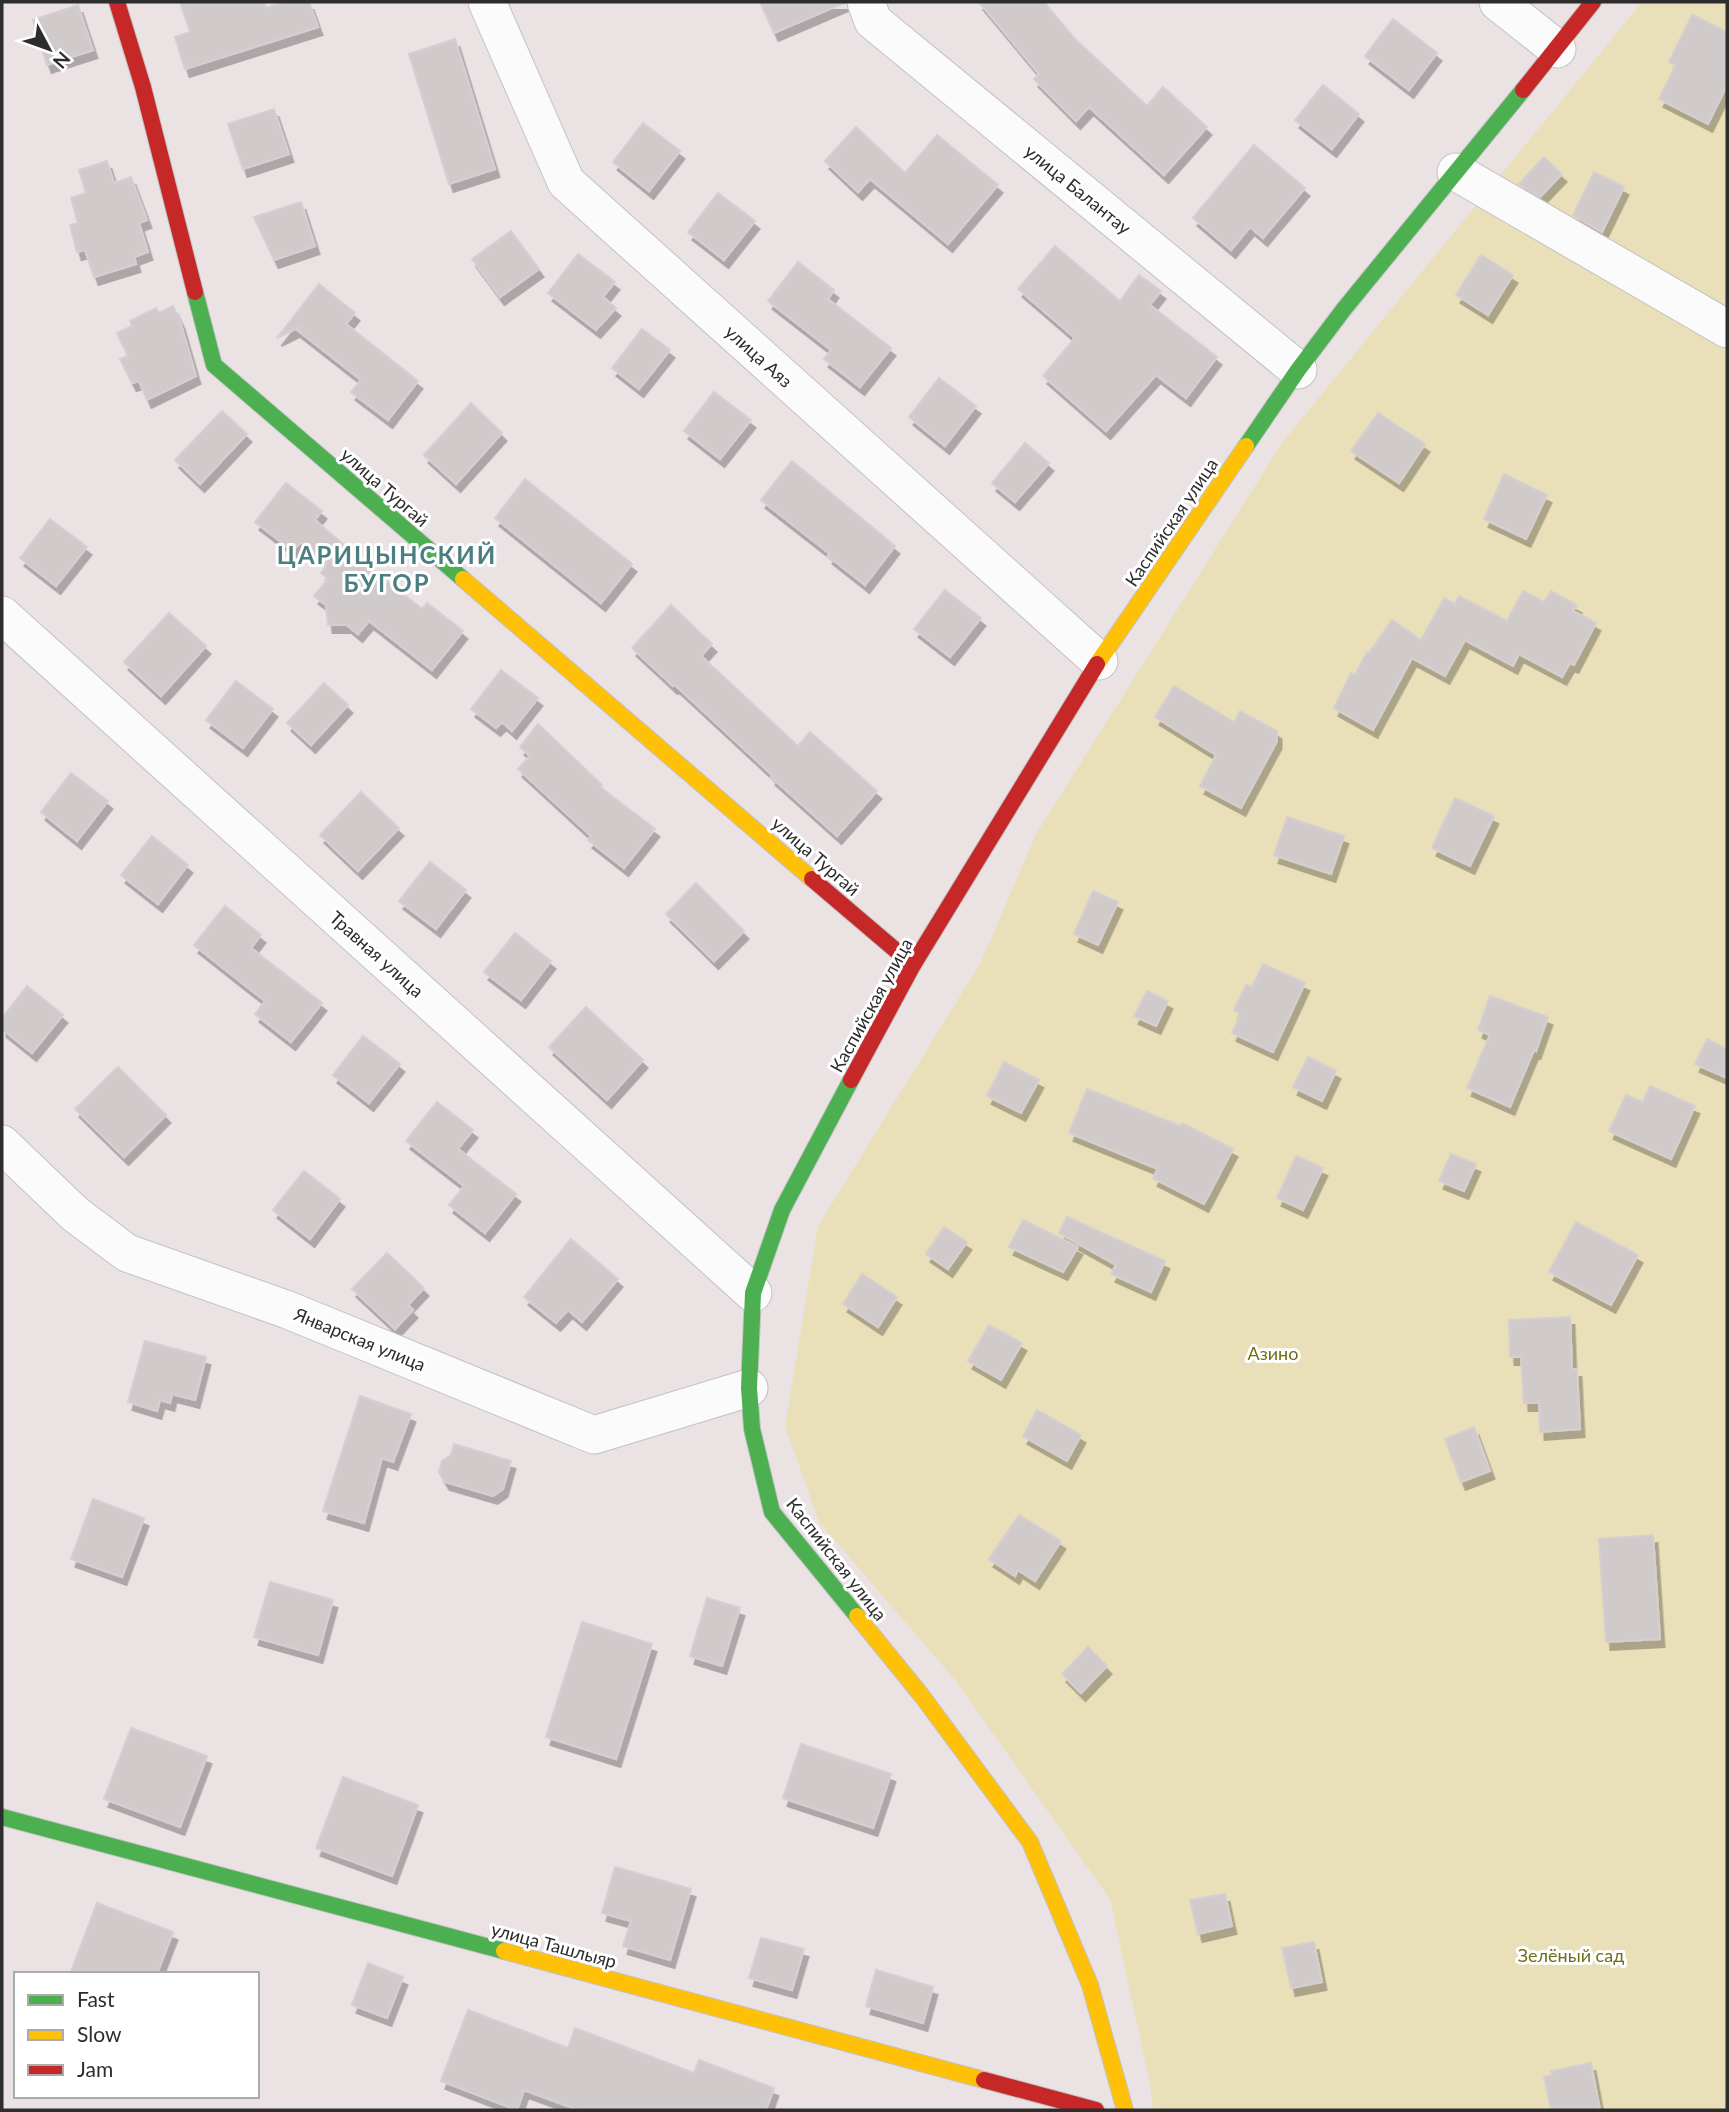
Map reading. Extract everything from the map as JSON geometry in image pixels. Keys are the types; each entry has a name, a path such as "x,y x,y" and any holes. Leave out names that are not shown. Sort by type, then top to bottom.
{"street":[{"name":"улица Тургай","path":"117,2 143,87 214,365 913,965"},
{"name":"улица Аяз","path":"487,2 566,182 1099,661"},
{"name":"улица Балантау","path":"866,2 873,21 1298,370"},
{"path":"1498,2 1557,49"},
{"name":"Каспийская улица","path":"1125,2110 1090,1985 1030,1842 922,1696 772,1512 752,1429 749,1388 753,1293 782,1210 913,965 1099,661 1298,370 1344,309 1593,2"},
{"path":"1456,172 1727,329"},
{"name":"Травная улица","path":"2,615 753,1293"},
{"name":"Январская улица","path":"2,1144 75,1214 127,1253 288,1310 594,1434 749,1388"},
{"name":"улица Ташлыяр","path":"2,1817 1096,2110"}],"green space":[{"name":"Азино","path":"1642,2 1727,2 1727,2110 1153,2110 1150,2084 1110,1899 955,1680 819,1522 785,1426 818,1226 981,962 1036,834 1282,443"}],"building":[{"path":"180,2 264,2 266,8 285,2 309,2 318,27 185,69 175,37 190,32"},
{"path":"760,2 846,2 774,33"},
{"path":"979,2 1044,2 1074,38 1147,106 1163,87 1207,127 1164,175 1089,107 1076,121 1034,79 1039,74"},
{"path":"78,5 93,50 47,65 33,20"},
{"path":"1692,15 1727,32 1727,85 1708,124 1659,99 1676,65 1669,62"},
{"path":"1393,19 1437,53 1409,90 1365,56"},
{"path":"455,39 495,169 449,184 409,54"},
{"path":"1323,85 1359,114 1332,149 1295,120"},
{"path":"274,109 289,154 243,169 228,124"},
{"path":"643,123 680,151 649,191 613,162"},
{"path":"856,127 905,173 937,135 998,185 948,244 870,179 858,192 825,161"},
{"path":"1254,145 1305,188 1263,238 1250,227 1231,250 1193,218"},
{"path":"1544,157 1562,174 1540,197 1519,184"},
{"path":"107,161 114,183 131,177 147,220 139,223 148,252 134,257 136,264 94,277 85,250 77,252 70,225 78,223 71,198 86,193 79,170"},
{"path":"1594,172 1624,187 1602,232 1573,215"},
{"path":"718,193 755,221 724,260 688,232"},
{"path":"301,202 315,246 274,260 254,217"},
{"path":"511,231 539,269 500,297 472,259"},
{"path":"1055,246 1120,301 1139,275 1161,291 1150,305 1217,357 1186,398 1156,375 1106,431 1043,376 1075,338 1018,289"},
{"path":"578,254 615,282 603,297 616,308 596,330 548,293"},
{"path":"1481,255 1513,275 1488,315 1456,295"},
{"path":"798,262 834,290 828,299 891,348 860,387 824,359 831,350 768,301"},
{"path":"319,284 355,313 346,324 418,381 388,420 351,392 361,380 297,330 301,326 277,338"},
{"path":"173,306 196,376 147,400 139,381 132,383 120,359 128,356 117,333 132,326 130,321 156,308 159,313"},
{"path":"642,329 670,350 639,389 612,368"},
{"path":"939,378 976,406 945,446 909,417"},
{"path":"714,392 751,420 720,459 684,431"},
{"path":"471,403 502,433 456,484 424,455"},
{"path":"222,411 247,434 200,484 175,460"},
{"path":"1378,413 1425,444 1399,483 1351,451"},
{"path":"1025,443 1049,463 1015,502 992,483"},
{"path":"792,461 895,546 865,585 761,500"},
{"path":"1504,474 1547,495 1526,539 1484,519"},
{"path":"525,479 632,564 601,603 495,518"},
{"path":"286,483 322,511 315,520 362,561 422,609 427,603 463,631 432,670 369,621 358,634 347,625 328,625 326,605 314,596 328,579 321,573 327,564 301,542 293,551 255,522"},
{"path":"50,519 87,547 56,586 20,558"},
{"path":"945,590 981,618 950,657 914,629"},
{"path":"1523,591 1544,602 1551,591 1577,605 1573,611 1596,623 1574,665 1570,663 1562,677 1519,654 1513,666 1465,640 1445,676 1412,658 1373,730 1334,708 1351,673 1355,675 1367,652 1369,653 1392,620 1421,640 1444,598 1455,604 1459,596 1507,621"},
{"path":"671,605 712,644 701,656 798,746 810,732 877,791 837,836 632,648"},
{"path":"169,613 206,646 161,696 124,662"},
{"path":"501,670 538,698 512,731 502,722 496,728 471,709"},
{"path":"236,681 273,709 243,748 206,720"},
{"path":"324,683 348,705 311,745 287,723"},
{"path":"1174,686 1234,722 1240,711 1277,731 1277,741 1241,808 1200,786 1216,755 1155,717"},
{"path":"538,724 602,785 600,787 655,829 624,868 588,840 591,836 518,769 530,756 520,747"},
{"path":"71,773 108,801 77,841 41,812"},
{"path":"361,792 399,828 358,871 320,835"},
{"path":"1455,798 1494,816 1470,866 1432,848"},
{"path":"1287,817 1344,836 1331,874 1274,855"},
{"path":"152,836 188,865 158,904 121,875"},
{"path":"430,862 466,890 436,929 399,901"},
{"path":"696,883 744,931 714,961 666,914"},
{"path":"1093,891 1118,902 1098,945 1074,934"},
{"path":"225,906 261,935 251,948 322,1003 291,1042 255,1014 265,1001 194,945"},
{"path":"515,933 551,961 521,1000 484,972"},
{"path":"1263,964 1305,983 1273,1052 1232,1033 1241,1014 1234,1010 1246,985 1252,987"},
{"path":"27,986 63,1015 32,1053 2,1029 2,1018"},
{"path":"1147,991 1168,1001 1156,1026 1134,1016"},
{"path":"1490,996 1548,1017 1536,1051 1534,1050 1510,1107 1467,1088 1490,1035 1478,1030"},
{"path":"586,1007 643,1060 607,1100 549,1047"},
{"path":"363,1036 400,1064 369,1103 333,1075"},
{"path":"1707,1039 1727,1049 1727,1078 1695,1064"},
{"path":"1308,1057 1336,1071 1322,1101 1293,1087"},
{"path":"1004,1062 1039,1080 1021,1113 987,1096"},
{"path":"118,1067 166,1115 124,1157 75,1109"},
{"path":"1650,1086 1695,1106 1671,1159 1609,1131 1626,1095 1643,1102"},
{"path":"1087,1089 1180,1126 1182,1123 1233,1149 1204,1204 1153,1178 1158,1169 1069,1133"},
{"path":"437,1102 473,1130 458,1149 516,1194 485,1233 449,1205 464,1186 406,1141"},
{"path":"1451,1154 1476,1164 1464,1191 1439,1181"},
{"path":"1296,1156 1323,1168 1303,1210 1277,1198"},
{"path":"304,1171 340,1199 310,1239 273,1210"},
{"path":"1067,1217 1165,1261 1151,1292 1111,1274 1116,1265 1059,1233"},
{"path":"1023,1220 1078,1247 1063,1272 1009,1247"},
{"path":"1576,1222 1638,1255 1611,1305 1549,1272"},
{"path":"944,1227 967,1242 948,1269 926,1254"},
{"path":"571,1239 618,1279 582,1322 568,1310 556,1323 524,1297"},
{"path":"387,1253 424,1288 408,1305 413,1310 395,1329 352,1289"},
{"path":"862,1274 897,1297 878,1327 843,1304"},
{"path":"1570,1317 1572,1369 1577,1369 1580,1429 1540,1432 1539,1403 1524,1403 1521,1357 1510,1357 1509,1320"},
{"path":"989,1325 1022,1343 1001,1380 968,1361"},
{"path":"145,1341 206,1357 195,1400 172,1394 170,1403 160,1400 157,1411 128,1402"},
{"path":"360,1396 411,1414 393,1462 382,1458 364,1523 323,1511"},
{"path":"1037,1410 1081,1435 1067,1461 1023,1436"},
{"path":"1474,1427 1490,1471 1461,1482 1445,1439"},
{"path":"454,1444 511,1461 503,1489 493,1496 445,1482 439,1472 442,1461 451,1455"},
{"path":"93,1499 144,1518 122,1577 71,1559"},
{"path":"1019,1515 1061,1541 1035,1581 1018,1570 1015,1576 989,1559"},
{"path":"1653,1535 1660,1639 1606,1642 1599,1539"},
{"path":"270,1582 333,1600 318,1655 254,1637"},
{"path":"707,1598 740,1608 722,1666 690,1656"},
{"path":"582,1622 652,1644 616,1759 546,1737"},
{"path":"1088,1647 1107,1666 1081,1693 1062,1674"},
{"path":"131,1728 207,1756 180,1827 104,1799"},
{"path":"801,1744 891,1774 873,1828 783,1798"},
{"path":"343,1777 418,1805 392,1876 316,1848"},
{"path":"615,1867 691,1889 670,1960 623,1946 631,1921 602,1913"},
{"path":"1225,1894 1232,1926 1198,1934 1190,1900"},
{"path":"97,1903 173,1932 158,1972 71,1972"},
{"path":"761,1938 804,1949 792,1990 749,1978"},
{"path":"1314,1942 1322,1982 1291,1988 1282,1948"},
{"path":"368,1963 403,1977 387,2018 352,2005"},
{"path":"876,1970 933,1987 923,2023 866,2006"},
{"path":"468,2010 568,2048 575,2028 694,2073 699,2060 774,2088 766,2110 578,2110 524,2090 517,2110 441,2081"},
{"path":"1591,2063 1600,2110 1551,2110 1544,2077 1552,2075 1551,2071"}],"traffic: fast":[{"path":"1246,446 1344,309 1523,90"},
{"path":"195,292 214,365 463,579"},
{"path":"851,1080 782,1210 753,1293 749,1388 752,1429 772,1512 857,1616"},
{"path":"2,1817 504,1951"}],"traffic: slow":[{"path":"1097,664 1246,446"},
{"path":"463,579 812,879"},
{"path":"857,1616 922,1696 1030,1842 1090,1985 1125,2110"},
{"path":"504,1951 984,2080"}],"traffic: jam":[{"path":"117,2 143,87 195,292"},
{"path":"1523,90 1593,2"},
{"path":"851,1080 913,965 1097,664"},
{"path":"812,879 913,965"},
{"path":"984,2080 1096,2110"}],"district":[{"name":"ЦАРИЦЫНСКИЙ БУГОР","path":"387,568"}],"park label":[{"name":"Зелёный сад","path":"1571,1955"}]}
